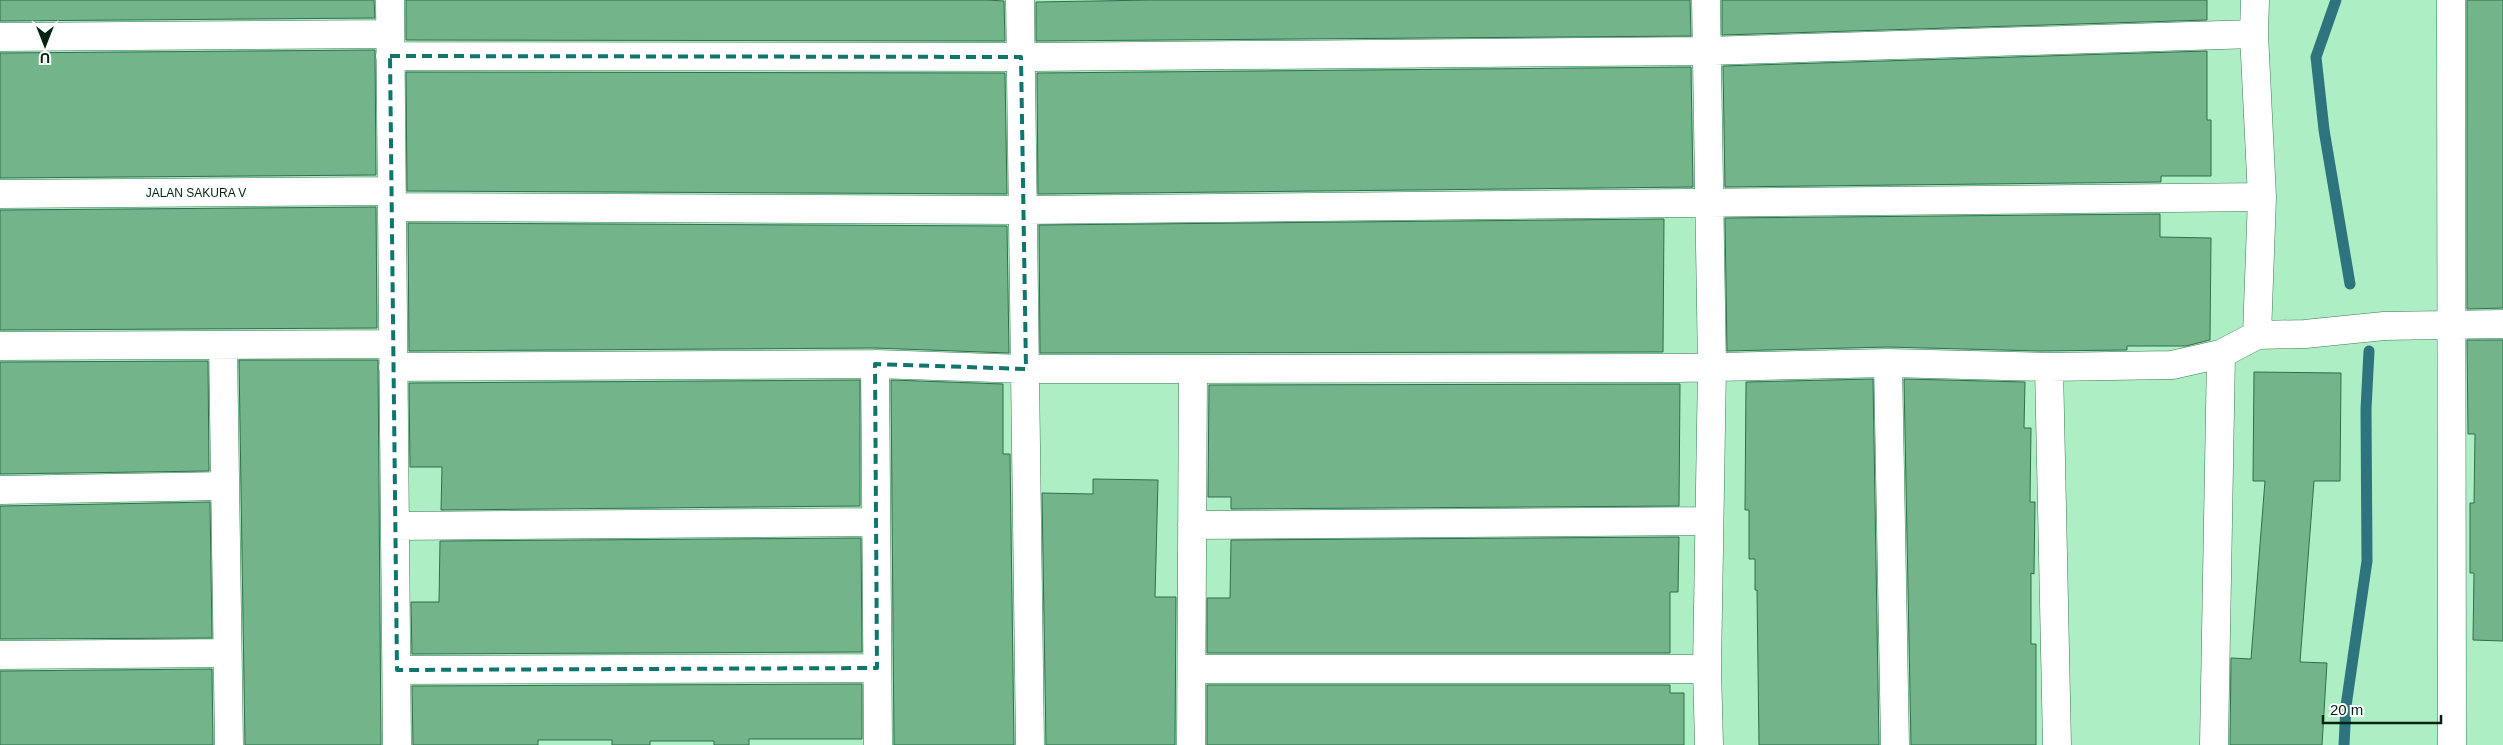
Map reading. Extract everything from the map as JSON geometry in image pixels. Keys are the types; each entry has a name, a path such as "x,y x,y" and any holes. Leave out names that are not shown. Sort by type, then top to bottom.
{"street":[{"path":"390,0 397,745"},
{"path":"1020,0 1030,745"},
{"path":"1706,0 1712,367 1707,669 1710,745"},
{"path":"2254,0 2262,197 2257,335"},
{"path":"2451,0 2452,745"},
{"path":"0,37 1021,57 1706,51 2254,34"},
{"name":"JALAN SAKURA V","path":"0,194 1024,210 2262,197"},
{"path":"0,346 223,345 393,355 875,364 1026,369 1712,367 1888,364 2049,367 2172,365 2221,354 2257,335 2305,334 2384,326 2503,324"},
{"path":"223,345 229,745"},
{"path":"2214,745 2221,354"},
{"path":"875,364 878,745"},
{"path":"1888,364 1895,745"},
{"path":"2049,367 2057,745"},
{"path":"1191,745 1193,369"},
{"path":"0,490 225,486"},
{"path":"395,526 876,522"},
{"path":"1192,525 1709,522"},
{"path":"0,655 227,654"},
{"path":"396,670 877,668"},
{"path":"1192,669 1707,669"}],"highlighted area":[{"path":"390,56 1021,57 1026,369 875,364 877,668 397,670"}],"building":[{"path":"0,0 374,0 375,18 0,21"},
{"path":"406,0 1004,1 1005,41 406,40"},
{"path":"1153,0 1690,0 1691,36 1036,41 1036,2"},
{"path":"1722,0 2207,0 2207,20 1722,35"},
{"path":"2467,0 2503,0 2503,308 2467,309"},
{"path":"375,50 376,175 0,178 0,53"},
{"path":"2207,51 2207,120 2211,120 2211,176 2161,176 2161,182 1725,187 1723,66"},
{"path":"1691,67 1693,187 1038,194 1037,73"},
{"path":"406,72 1005,73 1007,194 407,191"},
{"path":"376,207 377,328 0,330 0,210"},
{"path":"2160,214 2160,237 2211,238 2210,340 2186,346 2127,346 2127,350 2039,351 1888,347 1727,351 1725,218"},
{"path":"1664,219 1663,352 1040,353 1039,225"},
{"path":"408,223 1007,226 1009,353 875,348 409,351"},
{"path":"2467,340 2503,340 2503,641 2473,640 2474,573 2470,573 2470,503 2474,503 2475,434 2468,434"},
{"path":"239,360 378,360 381,745 245,745"},
{"path":"208,361 209,471 0,474 0,362"},
{"path":"2254,372 2341,373 2340,481 2314,481 2300,662 2327,663 2322,745 2230,745 2231,658 2251,659 2265,481 2253,481"},
{"path":"1873,379 1879,745 1759,745 1757,590 1755,590 1755,559 1749,559 1749,510 1745,510 1746,382"},
{"path":"1904,379 2025,382 2024,428 2031,428 2030,502 2035,502 2034,574 2031,573 2031,644 2036,644 2036,745 1911,745"},
{"path":"860,380 860,506 441,510 442,467 410,467 409,383"},
{"path":"891,380 1003,384 1003,454 1010,454 1014,745 894,745"},
{"path":"1680,384 1679,506 1231,509 1231,497 1208,497 1209,385"},
{"path":"1093,479 1158,480 1155,597 1176,597 1175,745 1046,745 1042,493 1093,494"},
{"path":"210,502 212,638 0,639 0,506"},
{"path":"1679,537 1678,592 1670,592 1670,653 1207,653 1207,598 1230,598 1231,540"},
{"path":"861,538 862,652 412,654 411,602 439,602 440,541"},
{"path":"212,669 213,745 0,745 0,671"},
{"path":"862,684 862,739 749,739 749,745 714,745 714,741 650,741 650,745 612,745 612,740 538,740 538,745 413,745 412,686"},
{"path":"1207,685 1670,685 1670,693 1684,693 1684,745 1207,745"}],"waterway":[{"path":"2336,0 2316,57 2324,130 2350,284"},
{"path":"2344,745 2346,706 2367,561 2366,409 2369,351"}]}
